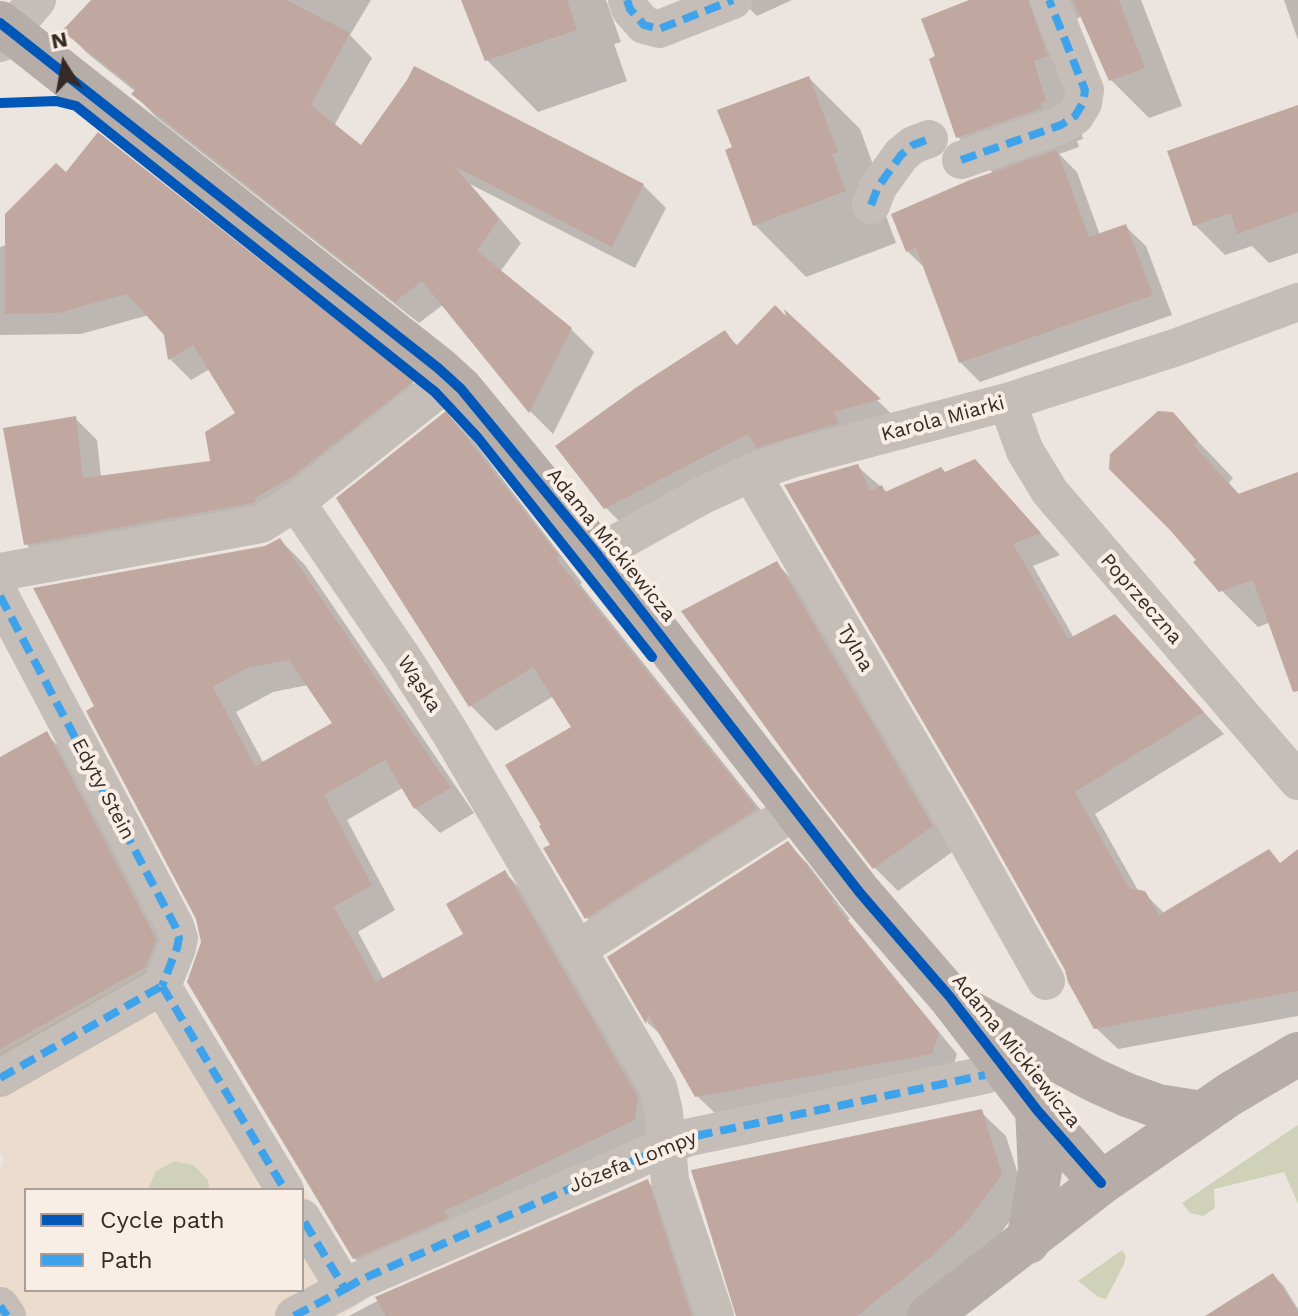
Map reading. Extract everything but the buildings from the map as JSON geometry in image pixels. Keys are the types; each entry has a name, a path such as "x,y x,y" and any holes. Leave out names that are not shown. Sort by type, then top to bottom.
{"street":[{"path":"627,0 630,9 644,25 659,29 733,0"},
{"path":"961,160 1061,125 1075,116 1083,103 1085,90 1049,0"},
{"name":"Adama Mickiewicza","path":"12,24 451,379 597,554 860,893 950,997 1037,1110 1101,1183"},
{"path":"871,205 878,187 901,155 913,145 929,139"},
{"name":"Karola Miarki","path":"597,554 703,495 751,473 794,458 1007,402 1177,347 1298,302"},
{"path":"0,572 245,529 275,517 451,379"},
{"name":"Poprzeczna","path":"1007,402 1025,451 1050,492 1298,781"},
{"name":"Tylna","path":"751,473 1046,981"},
{"name":"Wąska","path":"296,502 434,706 658,1087 664,1112 670,1181 715,1316"},
{"name":"Edyty Stein","path":"0,596 175,926 179,938 177,948 162,986"},
{"path":"578,949 796,810"},
{"path":"0,1078 162,986 284,1188"},
{"name":"Adama Mickiewicza","path":"950,997 981,1020 1094,1080 1158,1106 1202,1113"},
{"path":"929,1316 1101,1183 1202,1113 1298,1054"},
{"name":"Józefa Lompy","path":"294,1316 360,1280 667,1144 706,1132 985,1075"},
{"path":"1028,1242 1040,1171 1037,1110"},
{"path":"304,1221 345,1289"},
{"path":"0,1306 7,1316"}],"green space":[{"path":"1298,1125 1298,1204 1284,1172 1214,1189 1215,1208 1203,1216 1190,1213 1182,1203"},
{"path":"174,1161 194,1165 208,1180 210,1188 148,1188 156,1171"},
{"path":"1122,1250 1126,1256 1124,1264 1106,1299 1098,1297 1078,1281"}],"shaded area":[{"path":"167,960 303,1188 210,1188 208,1180 194,1165 174,1161 156,1171 148,1188 24,1188 24,1292 304,1292 304,1189 369,1298 342,1316 0,1316 0,1170 4,1160 0,1151 0,1053"}],"marked path":[{"path":"627,0 630,9 644,25 659,29 733,0"},
{"path":"961,160 1061,125 1075,116 1083,103 1085,90 1049,0"},
{"path":"871,205 878,187 901,155 913,145 929,139"},
{"path":"0,596 175,926 179,938 177,948 162,986"},
{"path":"162,986 284,1188"},
{"path":"0,1078 162,986"},
{"path":"345,1289 686,1138 985,1075"},
{"path":"294,1316 345,1289 304,1221"},
{"path":"0,1306 7,1316"}],"cycle path":[{"path":"0,23 461,389 597,554 860,893 950,997 1037,1110 1101,1183"},
{"path":"1,103 56,101 76,106 435,392 478,438 652,657"}]}
